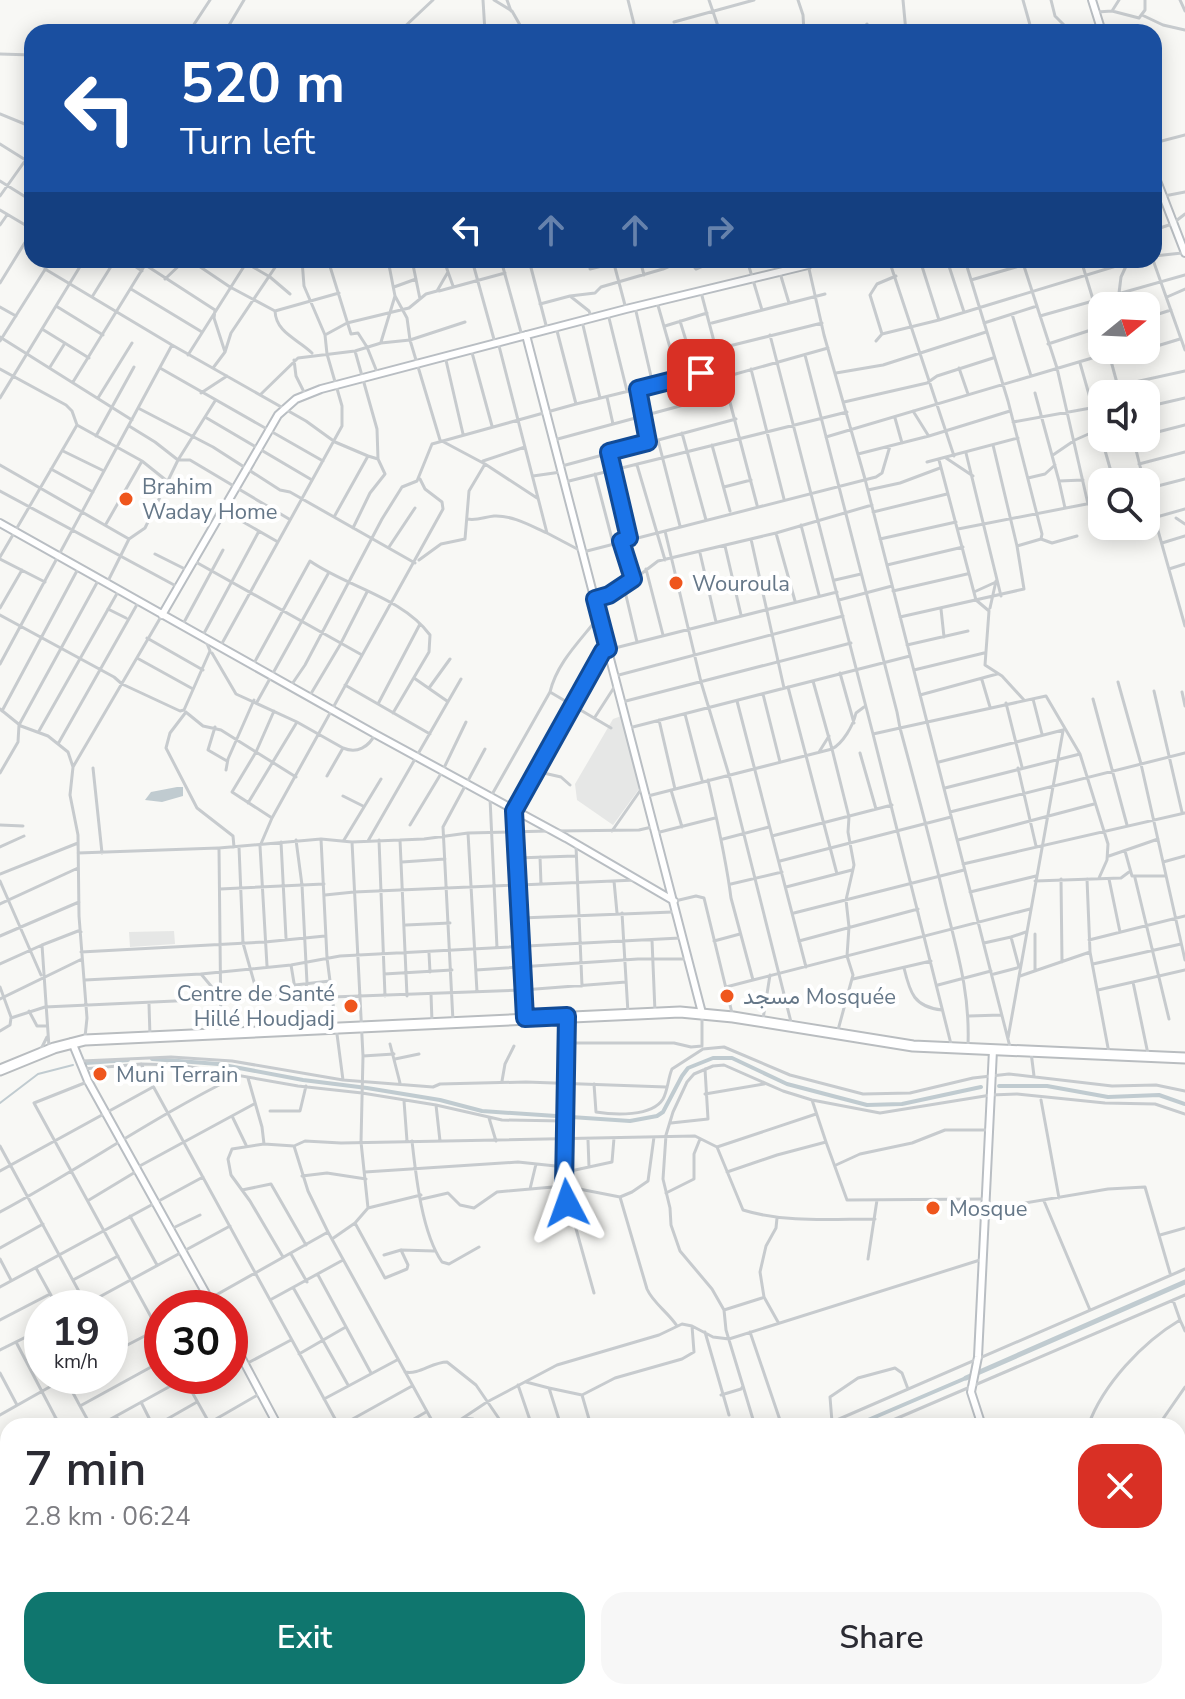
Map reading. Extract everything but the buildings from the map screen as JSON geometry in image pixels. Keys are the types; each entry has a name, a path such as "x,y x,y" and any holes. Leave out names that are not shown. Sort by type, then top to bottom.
{"highway":[{"path":"1,1069 85,1040 655,1012 733,1017 913,1046 1185,1058"}],"street":[{"path":"194,24 210,0"},
{"path":"230,24 244,0"},
{"path":"408,24 433,0"},
{"path":"483,0 484,24"},
{"path":"494,0 512,11"},
{"path":"507,0 519,24"},
{"path":"628,0 634,24"},
{"path":"709,0 717,24"},
{"path":"674,22 754,0"},
{"path":"798,0 804,24"},
{"path":"903,0 905,24"},
{"path":"1024,0 1030,24"},
{"path":"1051,0 1055,16 1063,24"},
{"path":"1092,0 1100,24"},
{"path":"1112,11 1119,0"},
{"path":"1142,15 1145,0"},
{"path":"1180,0 1185,11"},
{"path":"1096,12 1112,11 1134,18 1142,15 1185,30"},
{"path":"0,54 24,55"},
{"path":"0,114 24,124"},
{"path":"1162,141 1185,135"},
{"path":"0,144 24,159"},
{"path":"0,196 24,163"},
{"path":"0,181 24,196"},
{"path":"1162,257 1185,253 1163,195 1185,192"},
{"path":"0,210 24,225"},
{"path":"1162,227 1185,214"},
{"path":"0,225 7,215"},
{"path":"1,280 24,243"},
{"path":"0,398 79,268"},
{"path":"92,297 110,268"},
{"path":"138,268 142,271"},
{"path":"73,382 144,268"},
{"path":"153,268 165,279 215,310"},
{"path":"165,279 178,268"},
{"path":"200,268 275,311 339,293"},
{"path":"188,355 242,268"},
{"path":"257,268 290,294"},
{"path":"213,368 225,352 230,334 275,268"},
{"path":"220,647 342,426 343,412 325,335 304,286 303,268"},
{"path":"331,268 351,334 358,333 378,373"},
{"path":"381,343 395,296 390,268"},
{"path":"414,268 420,299"},
{"path":"447,268 453,286"},
{"path":"474,268 547,533"},
{"path":"503,268 547,413 684,938 702,1013 703,1047"},
{"path":"531,268 547,329"},
{"path":"615,268 626,309"},
{"path":"642,268 644,275"},
{"path":"540,304 595,293 601,287 664,268"},
{"path":"750,268 762,310"},
{"path":"85,1040 78,843 70,795 73,767 283,408 305,394 378,373 794,268"},
{"path":"809,268 1011,1050"},
{"path":"892,268 954,456"},
{"path":"923,268 939,320"},
{"path":"950,268 964,312"},
{"path":"967,268 1018,438 1041,539"},
{"path":"971,280 1006,268"},
{"path":"1025,268 1057,368 1088,496"},
{"path":"1083,268 1090,292"},
{"path":"876,341 882,334 939,320 1106,268"},
{"path":"1119,292 1124,268"},
{"path":"1157,268 1185,350"},
{"path":"132,420 1,339 45,269 306,421 335,442 378,459"},
{"path":"437,291 448,272"},
{"path":"325,335 347,323 403,309 426,294 505,273"},
{"path":"780,273 789,303"},
{"path":"1122,292 1185,275"},
{"path":"882,334 870,295 877,284 896,276"},
{"path":"394,287 416,279"},
{"path":"131,289 202,332"},
{"path":"1167,297 1185,289"},
{"path":"701,292 757,505"},
{"path":"710,323 825,294"},
{"path":"395,296 407,318 410,340 440,440 537,498"},
{"path":"570,296 589,311 592,319"},
{"path":"657,302 679,379"},
{"path":"1040,316 1088,302"},
{"path":"56,306 103,335"},
{"path":"984,323 1037,306"},
{"path":"0,307 16,316"},
{"path":"635,307 653,385"},
{"path":"215,310 214,318 225,352"},
{"path":"1160,314 1171,310"},
{"path":"275,311 280,330 301,342 314,355"},
{"path":"664,326 707,313"},
{"path":"608,314 627,391"},
{"path":"1012,314 1031,376"},
{"path":"582,321 600,398"},
{"path":"680,321 688,347"},
{"path":"260,395 294,360 410,340 465,322"},
{"path":"717,349 822,323"},
{"path":"556,327 576,404"},
{"path":"42,329 89,358"},
{"path":"1048,344 1088,331"},
{"path":"836,373 883,365 987,332"},
{"path":"770,335 952,1048"},
{"path":"671,351 715,341"},
{"path":"1160,348 1183,342"},
{"path":"50,367 65,343"},
{"path":"98,398 132,343"},
{"path":"0,664 172,345"},
{"path":"725,377 828,348"},
{"path":"471,349 492,427"},
{"path":"353,528 370,493 385,474 378,459 377,429 355,351"},
{"path":"805,355 965,979 969,1016 967,1049"},
{"path":"445,356 463,434"},
{"path":"844,402 927,383 929,379 994,358"},
{"path":"294,360 296,376 305,394"},
{"path":"826,437 1088,360"},
{"path":"1080,363 1088,393"},
{"path":"96,436 134,367"},
{"path":"160,368 324,462"},
{"path":"290,687 371,537 402,487 414,483 419,477 431,445 576,404 723,368"},
{"path":"959,368 968,394"},
{"path":"0,369 66,405 77,425 142,461 167,481"},
{"path":"751,369 784,499"},
{"path":"1144,380 1185,371"},
{"path":"201,393 227,376"},
{"path":"638,389 648,442"},
{"path":"554,440 729,392"},
{"path":"1035,393 1065,508"},
{"path":"607,396 613,424"},
{"path":"1160,404 1185,398"},
{"path":"107,583 129,539 145,528 178,460 215,401"},
{"path":"138,408 192,435 280,490 416,562"},
{"path":"1013,422 1088,409"},
{"path":"913,411 929,436"},
{"path":"858,454 1010,411"},
{"path":"565,482 847,412"},
{"path":"203,416 312,480"},
{"path":"895,418 902,443"},
{"path":"533,476 609,452 736,419"},
{"path":"45,582 0,558 77,425"},
{"path":"1160,431 1185,425"},
{"path":"129,426 178,460 190,460 289,519"},
{"path":"682,433 706,520"},
{"path":"1053,455 1088,434"},
{"path":"927,462 1018,438"},
{"path":"658,440 681,527"},
{"path":"712,445 731,512"},
{"path":"900,617 1001,596 1022,590 1025,586 993,445"},
{"path":"467,519 512,518 583,552 865,479 882,473 890,446"},
{"path":"416,562 441,544 465,539 469,491 483,463 525,447"},
{"path":"63,451 104,471"},
{"path":"609,452 629,538"},
{"path":"1137,452 1140,468"},
{"path":"1139,464 1185,452"},
{"path":"966,453 1001,596"},
{"path":"334,517 368,456"},
{"path":"946,458 973,476"},
{"path":"939,460 976,600 989,611"},
{"path":"106,524 142,461"},
{"path":"0,465 129,539"},
{"path":"637,465 665,561"},
{"path":"1028,478 1045,474 1055,465"},
{"path":"868,490 900,483 941,467"},
{"path":"51,469 93,492"},
{"path":"595,474 613,543"},
{"path":"267,966 260,846 272,818 416,562 443,507 438,498 425,489 419,477"},
{"path":"1160,485 1185,479"},
{"path":"724,487 751,480"},
{"path":"1059,481 1083,480"},
{"path":"0,491 178,587"},
{"path":"873,512 949,494"},
{"path":"958,529 1088,503"},
{"path":"595,599 624,587 658,561 700,553 872,505"},
{"path":"389,547 415,508"},
{"path":"1160,516 1185,509"},
{"path":"224,511 278,542"},
{"path":"1176,518 1185,524"},
{"path":"880,539 956,522"},
{"path":"0,523 674,901 696,896 704,898 733,1017"},
{"path":"801,525 819,596"},
{"path":"203,637 259,531"},
{"path":"665,531 701,682 729,775 792,1026"},
{"path":"776,533 795,601"},
{"path":"1017,546 1041,539 1052,543 1077,536"},
{"path":"1162,543 1185,536"},
{"path":"1160,537 1185,626"},
{"path":"751,539 771,635 837,874"},
{"path":"621,541 633,579"},
{"path":"725,546 741,615"},
{"path":"887,565 963,547"},
{"path":"182,626 223,550"},
{"path":"700,553 716,622"},
{"path":"155,554 187,570"},
{"path":"193,561 362,655"},
{"path":"253,665 308,561 390,604 420,624 430,635 431,644 393,713"},
{"path":"1169,569 1185,564"},
{"path":"0,717 79,567"},
{"path":"646,569 663,636"},
{"path":"0,608 22,570"},
{"path":"839,600 968,573"},
{"path":"226,770 227,761 255,701 328,574"},
{"path":"835,580 861,574"},
{"path":"0,773 18,742 19,725 99,579"},
{"path":"974,592 996,581"},
{"path":"990,707 983,678 984,653 989,639 990,597 996,581"},
{"path":"624,587 637,643"},
{"path":"39,731 119,590"},
{"path":"309,697 367,591"},
{"path":"525,1018 514,811 603,651 837,592"},
{"path":"1176,594 1185,592"},
{"path":"58,744 139,601"},
{"path":"941,608 944,637"},
{"path":"108,609 128,619"},
{"path":"0,615 122,684 185,711 203,726 215,727 296,777"},
{"path":"497,948 490,798 550,692 553,677 600,616"},
{"path":"595,717 616,680 695,655 843,616"},
{"path":"378,704 420,624"},
{"path":"907,645 968,631"},
{"path":"203,637 233,692 352,751 371,743 375,734"},
{"path":"147,638 203,670"},
{"path":"622,702 851,643"},
{"path":"210,651 185,711 170,733 166,748 197,808 233,836 241,888 243,943 258,996"},
{"path":"914,670 984,653"},
{"path":"629,728 910,656"},
{"path":"137,658 194,689"},
{"path":"429,688 450,659"},
{"path":"985,665 1024,700"},
{"path":"840,673 854,724"},
{"path":"920,695 998,674"},
{"path":"414,678 448,702"},
{"path":"368,841 461,679"},
{"path":"813,681 849,817 848,832 854,870 846,900 849,927 847,956 852,979 837,1034"},
{"path":"1118,682 1141,764 1185,960"},
{"path":"345,685 430,734"},
{"path":"792,914 939,876 1038,846 1184,814 1154,691"},
{"path":"550,692 611,728"},
{"path":"1182,692 1185,706"},
{"path":"763,694 780,762"},
{"path":"873,734 1046,696 1080,754 1108,844 1109,856 1099,878"},
{"path":"1033,699 1043,735"},
{"path":"1093,699 1127,825"},
{"path":"737,701 806,967"},
{"path":"1006,703 1016,741 1023,793 1038,846"},
{"path":"647,796 832,749 839,745 854,724 856,713 866,705"},
{"path":"1,710 19,725 39,731 58,744 68,752 73,767"},
{"path":"272,818 232,791 256,752 274,710"},
{"path":"685,714 702,782"},
{"path":"659,720 682,827"},
{"path":"248,803 297,722"},
{"path":"410,825 442,772 466,722"},
{"path":"215,727 208,750 227,761"},
{"path":"938,762 1064,729"},
{"path":"1008,1038 1036,878 1038,846 1064,729"},
{"path":"819,752 829,736"},
{"path":"327,776 343,748"},
{"path":"453,1021 445,820 485,749"},
{"path":"860,753 876,809"},
{"path":"779,862 898,831 1023,793 1185,753"},
{"path":"944,788 1080,754"},
{"path":"93,768 102,853"},
{"path":"535,771 561,777 570,785"},
{"path":"344,840 381,779"},
{"path":"708,780 723,839 730,892 753,980"},
{"path":"612,831 644,785"},
{"path":"343,796 363,806"},
{"path":"957,840 1094,804"},
{"path":"772,836 892,805"},
{"path":"78,853 260,846 296,840 400,840 515,831 656,830 717,818"},
{"path":"0,825 23,826"},
{"path":"723,839 770,827"},
{"path":"468,833 477,992"},
{"path":"0,847 24,836"},
{"path":"321,839 327,958 343,1080"},
{"path":"1109,856 1158,839"},
{"path":"11,1018 45,1007 305,995 302,885 296,840"},
{"path":"379,840 385,996"},
{"path":"400,840 407,996"},
{"path":"281,842 286,939"},
{"path":"352,842 364,1084 361,1142 368,1208"},
{"path":"0,874 78,843"},
{"path":"576,844 582,986"},
{"path":"219,848 221,1033"},
{"path":"1125,851 1129,872 1135,878 1169,1019"},
{"path":"516,858 575,856"},
{"path":"1163,862 1185,856"},
{"path":"540,857 541,884"},
{"path":"402,862 445,859"},
{"path":"0,904 78,868"},
{"path":"786,887 854,870"},
{"path":"731,884 782,872"},
{"path":"970,892 1036,878 1109,879 1121,878 1129,872"},
{"path":"1135,878 1166,876"},
{"path":"1061,879 1062,962"},
{"path":"1087,879 1090,952 1109,1055"},
{"path":"1109,879 1120,932"},
{"path":"325,895 637,880"},
{"path":"0,881 43,978"},
{"path":"614,881 617,914"},
{"path":"220,889 324,884"},
{"path":"0,936 79,902"},
{"path":"799,941 918,909"},
{"path":"726,987 1030,909"},
{"path":"519,918 677,912"},
{"path":"622,913 628,1013"},
{"path":"1089,940 1185,916"},
{"path":"405,925 450,923"},
{"path":"0,957 1,963 78,931 82,933"},
{"path":"984,943 1026,932"},
{"path":"714,941 740,934"},
{"path":"1035,934 1035,971"},
{"path":"81,952 325,936"},
{"path":"1011,937 1020,967"},
{"path":"84,980 201,974 291,965 327,958 684,938"},
{"path":"652,940 655,1012"},
{"path":"1093,964 1181,944"},
{"path":"38,1054 49,1049 42,945"},
{"path":"1020,976 1090,952"},
{"path":"429,953 430,972"},
{"path":"476,970 651,958 689,959"},
{"path":"2,998 82,959"},
{"path":"852,979 931,961"},
{"path":"291,965 296,995"},
{"path":"938,985 1020,967"},
{"path":"904,968 914,1000 922,1006 943,1011"},
{"path":"384,974 452,970"},
{"path":"1098,990 1185,970"},
{"path":"201,974 221,998"},
{"path":"763,1021 770,975"},
{"path":"295,985 330,981"},
{"path":"332,997 407,996 626,982"},
{"path":"1133,982 1149,1057"},
{"path":"0,987 11,1018 10,1025 0,1031"},
{"path":"431,994 432,1022"},
{"path":"149,1004 150,1036"},
{"path":"29,1011 37,1026 46,1026"},
{"path":"567,1016 564,1186 594,1293"},
{"path":"969,1016 1013,1019"},
{"path":"38,1054 47,1037"},
{"path":"72,1042 88,1081 204,1290"},
{"path":"565,1043 724,1047 790,1075 863,1094 910,1093 992,1076 1034,1076 1091,1084 1156,1085 1185,1091"},
{"path":"390,1044 400,1083"},
{"path":"502,1081 505,1064 514,1046"},
{"path":"594,1084 594,1111 598,1113 653,1109 663,1099 671,1070 703,1047"},
{"path":"979,1418 971,1392 977,1361 993,1050"},
{"path":"1031,1052 1034,1076"},
{"path":"363,1056 419,1054"},
{"path":"80,1061 171,1057 211,1059 364,1084 400,1083 433,1087 502,1081 666,1087"},
{"path":"83,1069 141,1064 179,1065 436,1105 489,1118 564,1121"},
{"path":"141,1064 335,1418"},
{"path":"753,1418 729,1339 724,1310 712,1289 678,1247 671,1225 663,1169 666,1135 690,1077 705,1069 727,1066 812,1100 880,1113 991,1095 1017,1094 1105,1103 1155,1104 1185,1114"},
{"path":"670,1124 706,1121 705,1069"},
{"path":"0,1212 237,1076"},
{"path":"248,1078 264,1144"},
{"path":"88,1081 35,1101 144,1303"},
{"path":"705,1094 766,1083"},
{"path":"270,1111 300,1111 306,1086"},
{"path":"0,1171 153,1087"},
{"path":"1041,1098 1059,1198"},
{"path":"812,1100 846,1199 985,1202 995,1208 1108,1189 1146,1187 1171,1275"},
{"path":"404,1101 425,1224 434,1251 447,1264 479,1247"},
{"path":"89,1200 254,1104"},
{"path":"436,1105 440,1141"},
{"path":"717,1147 816,1114"},
{"path":"232,1116 246,1146"},
{"path":"489,1118 496,1141"},
{"path":"836,1165 860,1154 912,1143 945,1130 989,1130"},
{"path":"283,1257 233,1179 228,1159 230,1151 264,1144 294,1146 305,1141 588,1140 666,1135 700,1138 717,1147 743,1210 759,1216 794,1220 875,1219"},
{"path":"332,1239 355,1223 368,1208 448,1193 460,1205 474,1208 493,1193 564,1186 620,1197 648,1181 654,1136"},
{"path":"365,1172 518,1162 564,1169 589,1167 612,1162 614,1138"},
{"path":"666,1193 694,1179 694,1154 700,1138"},
{"path":"588,1140 589,1167"},
{"path":"727,1172 826,1142"},
{"path":"0,1146 78,1290"},
{"path":"294,1146 302,1176 328,1232 430,1418"},
{"path":"530,1189 536,1164"},
{"path":"302,1176 327,1173 366,1179"},
{"path":"0,1287 203,1177"},
{"path":"242,1190 271,1184 306,1245"},
{"path":"620,1197 647,1289 651,1298 665,1309 677,1326"},
{"path":"868,1259 877,1200"},
{"path":"1044,1201 1090,1310"},
{"path":"170,1229 200,1215"},
{"path":"130,1216 157,1265"},
{"path":"777,1217 760,1272 764,1297 778,1322"},
{"path":"355,1223 385,1278 407,1269 401,1250"},
{"path":"0,1248 43,1224"},
{"path":"113,1290 230,1226"},
{"path":"1160,1235 1185,1228"},
{"path":"225,1290 328,1232"},
{"path":"384,1255 401,1250 434,1251"},
{"path":"291,1253 307,1282"},
{"path":"73,1280 118,1256"},
{"path":"0,1259 12,1281"},
{"path":"463,1418 557,1365 659,1335 677,1326 692,1326 713,1337 729,1339 982,1259"},
{"path":"270,1300 343,1260"},
{"path":"36,1268 48,1290"},
{"path":"841,1418 1185,1269"},
{"path":"318,1275 371,1373"},
{"path":"294,1289 348,1385"},
{"path":"897,1418 1185,1295"},
{"path":"724,1310 764,1297"},
{"path":"1173,1300 1185,1331"},
{"path":"0,1320 24,1308"},
{"path":"1092,1418 1102,1398 1141,1348 1180,1320"},
{"path":"525,1381 582,1395 615,1378 682,1359 694,1352 692,1326"},
{"path":"299,1354 345,1327"},
{"path":"705,1332 729,1415"},
{"path":"750,1332 779,1418"},
{"path":"0,1350 24,1338"},
{"path":"248,1363 291,1340"},
{"path":"16,1342 24,1357"},
{"path":"324,1399 397,1360"},
{"path":"405,1372 410,1374 447,1362 476,1385 498,1418"},
{"path":"248,1368 273,1418"},
{"path":"832,1418 830,1397 858,1378 895,1368 902,1373 908,1389"},
{"path":"80,1406 144,1371"},
{"path":"0,1373 17,1406"},
{"path":"518,1385 529,1418"},
{"path":"354,1418 412,1386"},
{"path":"721,1395 743,1386"},
{"path":"1164,1418 1185,1387"},
{"path":"549,1388 558,1418"},
{"path":"221,1418 261,1393"},
{"path":"0,1415 38,1394"},
{"path":"43,1394 56,1418"},
{"path":"75,1394 87,1418"},
{"path":"112,1418 155,1394"},
{"path":"193,1394 206,1418"},
{"path":"582,1395 589,1418"},
{"path":"141,1402 150,1418"},
{"path":"168,1418 197,1402"},
{"path":"416,1418 427,1412"},
{"path":"463,1418 471,1418"}],"shaded area":[{"path":"624,715 642,785 613,825 577,800 575,784 613,719"},
{"path":"183,787 183,796 162,802 145,800 151,792"},
{"path":"174,931 175,944 130,947 129,932"}],"waterway":[{"path":"152,1059 218,1064 440,1100 482,1111 630,1121 663,1112 688,1068 713,1058 732,1058 787,1084 867,1105 902,1104 981,1087"},
{"path":"86,1063 128,1060"},
{"path":"0,1103 38,1074 73,1065"},
{"path":"999,1086 1047,1086 1108,1097 1159,1095 1185,1104"},
{"path":"966,1378 1185,1282"},
{"path":"873,1418 966,1378"}],"place":[{"name":"Brahim Waday Home","path":"126,499"},
{"name":"Wouroula","path":"676,583"},
{"name":"مسجد Mosquée","path":"727,996"},
{"name":"Centre de Santé Hillé Houdjadj","path":"351,1006"},
{"name":"Muni Terrain","path":"100,1074"},
{"name":"Mosque","path":"933,1208"}],"route":[{"path":"567,1203 564,1186 567,1016 525,1018 514,811 603,651 608,649 595,599 609,595 633,579 621,541 629,538 609,452 648,442 638,389 701,373"}]}
